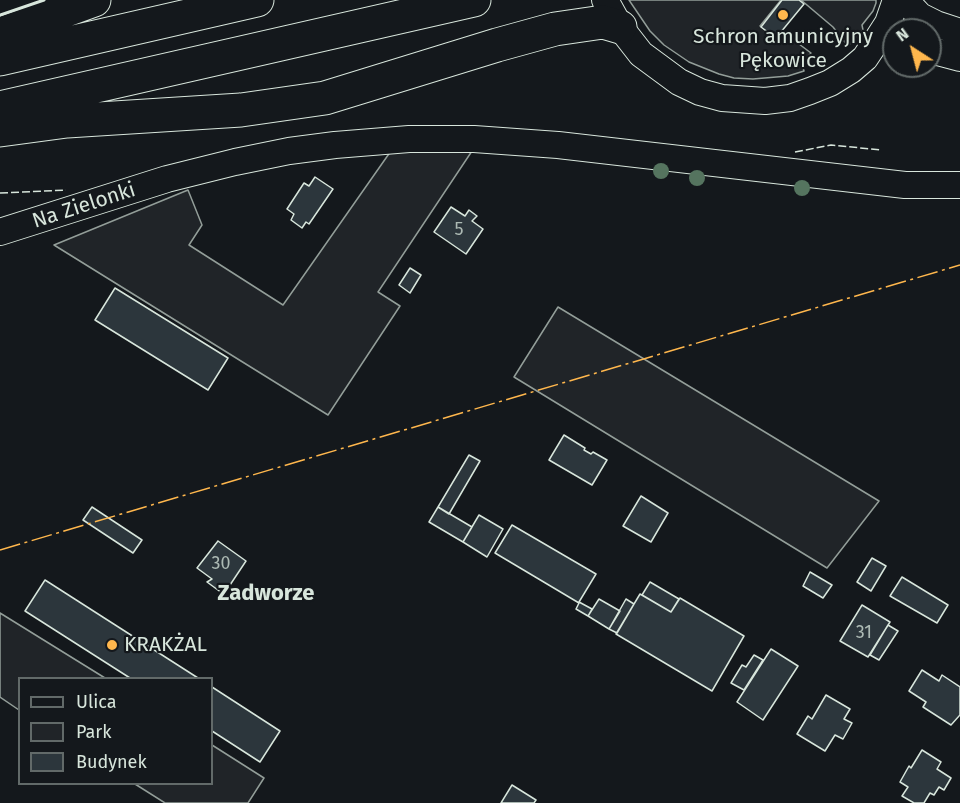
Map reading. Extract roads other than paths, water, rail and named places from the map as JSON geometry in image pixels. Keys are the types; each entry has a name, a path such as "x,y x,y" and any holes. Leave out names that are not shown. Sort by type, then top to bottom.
{"highway":[{"path":"0,34 94,0"},
{"path":"0,59 257,0"},
{"path":"0,108 474,0"},
{"path":"0,130 66,121 241,111 325,98 555,29 603,22 612,14"}],"street":[{"path":"865,58 888,22 896,0"},
{"path":"905,0 920,16 960,32"},
{"path":"612,14 641,54 680,82 700,92 741,100 765,101 790,98 810,91 830,83 865,58 882,50"},
{"path":"942,53 960,58"},
{"name":"Na Zielonki","path":"0,232 167,179 235,162 289,151 375,140 446,139 558,145 905,185 960,185"}],"place":[{"name":"Schron amunicyjny Pękowice","path":"783,15"},
{"name":"KRAKŻAL","path":"112,645"}],"district":[{"name":"Zadworze","path":"266,594"}]}
